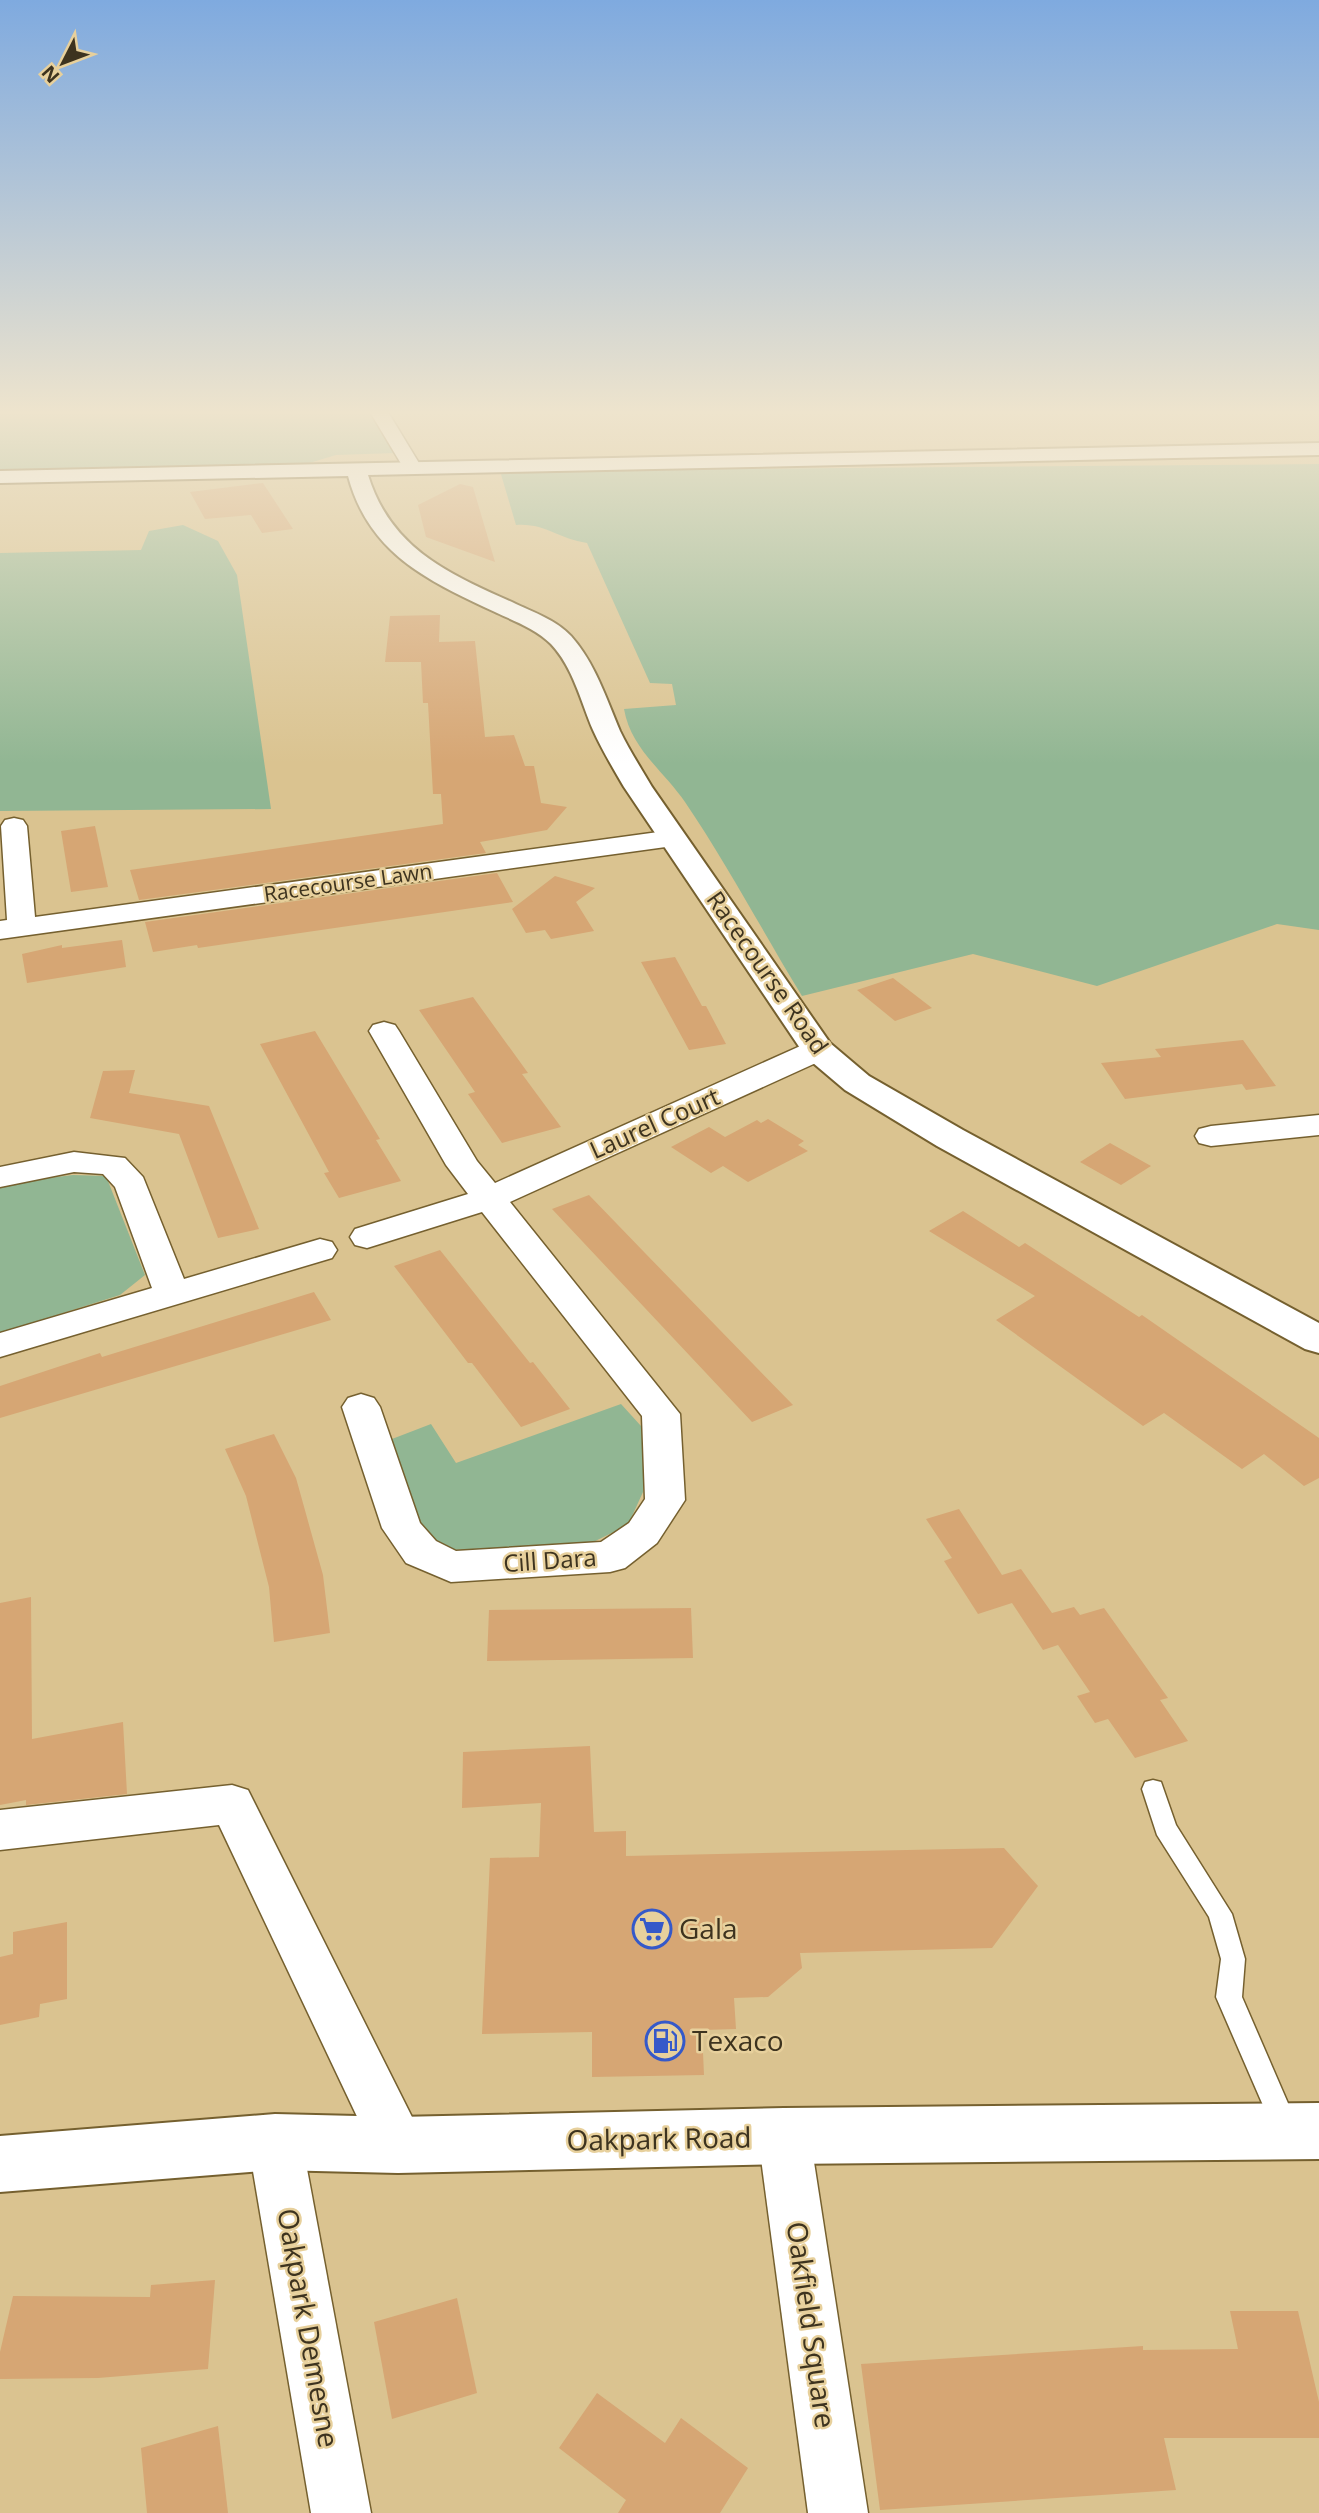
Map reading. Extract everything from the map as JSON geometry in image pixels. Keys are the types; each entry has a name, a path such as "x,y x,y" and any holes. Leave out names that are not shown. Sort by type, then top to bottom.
{"street":[{"name":"Racecourse Road","path":"382,529 403,553 461,587 536,623 562,641 572,656 613,745 818,1050 857,1083 950,1138 1319,1340"},
{"name":"Racecourse Lawn","path":"14,826 11,929 673,838"},
{"path":"384,1031 463,1165 492,1198"},
{"name":"Laurel Court","path":"367,1237 492,1198 818,1050"},
{"path":"1211,1136 1319,1125"},
{"path":"0,1177 74,1162 113,1165 131,1184 173,1294"},
{"name":"Cill Dara","path":"361,1407 402,1528 421,1552 451,1567 610,1557 643,1533 665,1500 661,1414 492,1198"},
{"path":"0,1345 320,1250"},
{"path":"0,1830 232,1804 398,2145"},
{"name":"Oakpark Road","path":"0,2164 275,2142 398,2145 784,2136 1303,2131"},
{"name":"Oakfield Square","path":"784,2136 838,2513"},
{"name":"Oakpark Demesne","path":"275,2142 341,2513"}],"lane":[{"path":"1153,1789 1165,1828 1220,1914 1233,1959 1229,1997 1303,2131"}],"green space":[{"path":"192,529 218,541 237,575 271,809 0,811 0,553 141,550 149,531"},
{"path":"545,529 1319,529 1319,930 1277,924 1097,986 973,954 802,996 685,802 633,736 624,709 676,705 672,684 650,683 587,543"},
{"path":"73,1175 106,1176 145,1275 120,1295 0,1333 0,1184"},
{"path":"621,1404 641,1426 645,1447 643,1492 628,1525 583,1547 448,1550 426,1541 416,1525 392,1439 431,1424 456,1463"}],"building":[{"path":"260,529 291,529 262,533"},
{"path":"424,529 485,529 495,562 426,537"},
{"path":"440,615 439,642 475,641 485,737 514,735 525,766 534,766 541,803 567,807 547,830 480,842 486,853 139,900 130,870 443,824 441,794 433,794 428,703 423,703 421,662 385,662 390,616"},
{"path":"95,826 108,887 71,892 61,831"},
{"path":"497,873 513,902 198,948 197,945 153,952 145,922"},
{"path":"555,876 595,888 576,902 594,931 551,939 545,930 526,933 512,909"},
{"path":"122,940 126,967 27,983 22,954 62,945 62,948"},
{"path":"675,957 726,1044 689,1050 641,962"},
{"path":"893,978 932,1008 895,1021 857,990"},
{"path":"473,997 528,1073 522,1074 561,1127 502,1143 468,1094 475,1092 419,1010"},
{"path":"315,1031 380,1139 376,1140 401,1181 339,1198 324,1173 329,1172 260,1044"},
{"path":"1243,1040 1276,1086 1246,1090 1242,1084 1125,1099 1101,1063 1161,1057 1155,1049"},
{"path":"135,1070 129,1093 209,1106 259,1229 218,1238 179,1134 90,1118 103,1071"},
{"path":"768,1119 804,1141 798,1145 808,1151 748,1182 723,1166 711,1173 671,1147 709,1127 725,1137 757,1120 761,1123"},
{"path":"1110,1143 1151,1166 1121,1185 1080,1162"},
{"path":"589,1195 793,1405 752,1422 552,1209"},
{"path":"963,1211 1019,1247 1025,1243 1139,1317 1142,1315 1319,1438 1319,1478 1304,1486 1264,1454 1242,1469 1164,1413 1143,1426 996,1320 1035,1296 929,1231"},
{"path":"440,1250 570,1409 521,1427 472,1363 468,1363 394,1266"},
{"path":"314,1292 331,1320 0,1418 0,1386 100,1353 102,1357"},
{"path":"274,1434 296,1478 323,1575 330,1633 274,1642 269,1587 246,1496 225,1449"},
{"path":"959,1509 1002,1575 1021,1569 1052,1613 1074,1607 1080,1615 1104,1608 1168,1698 1160,1700 1188,1741 1135,1758 1108,1719 1095,1723 1077,1696 1090,1692 1058,1645 1043,1650 1012,1603 978,1614 944,1561 952,1558 926,1519"},
{"path":"31,1597 32,1739 123,1722 127,1794 26,1805 26,1800 0,1805 0,1603"},
{"path":"691,1608 693,1658 487,1661 489,1610"},
{"path":"590,1746 594,1832 626,1831 626,1856 1004,1848 1038,1886 992,1948 800,1953 802,1968 768,1997 734,1998 736,2029 702,2030 704,2075 592,2077 592,2032 482,2034 490,1858 539,1857 541,1803 462,1808 463,1752"},
{"path":"67,1922 67,1999 40,2004 39,2017 0,2025 0,1957 13,1954 13,1932"},
{"path":"215,2280 208,2369 98,2378 0,2379 0,2352 13,2296 150,2297 151,2285"},
{"path":"457,2298 477,2393 392,2419 374,2322"},
{"path":"1230,2311 1298,2311 1319,2402 1319,2438 1164,2438 1176,2490 880,2510 861,2364 1143,2346 1143,2350 1238,2349"},
{"path":"597,2393 665,2443 681,2418 748,2468 720,2513 618,2513 626,2500 559,2448"},
{"path":"218,2426 228,2513 147,2513 141,2448"}],"place":[{"name":"Gala","path":"652,1929"},
{"name":"Texaco","path":"665,2041"}]}
